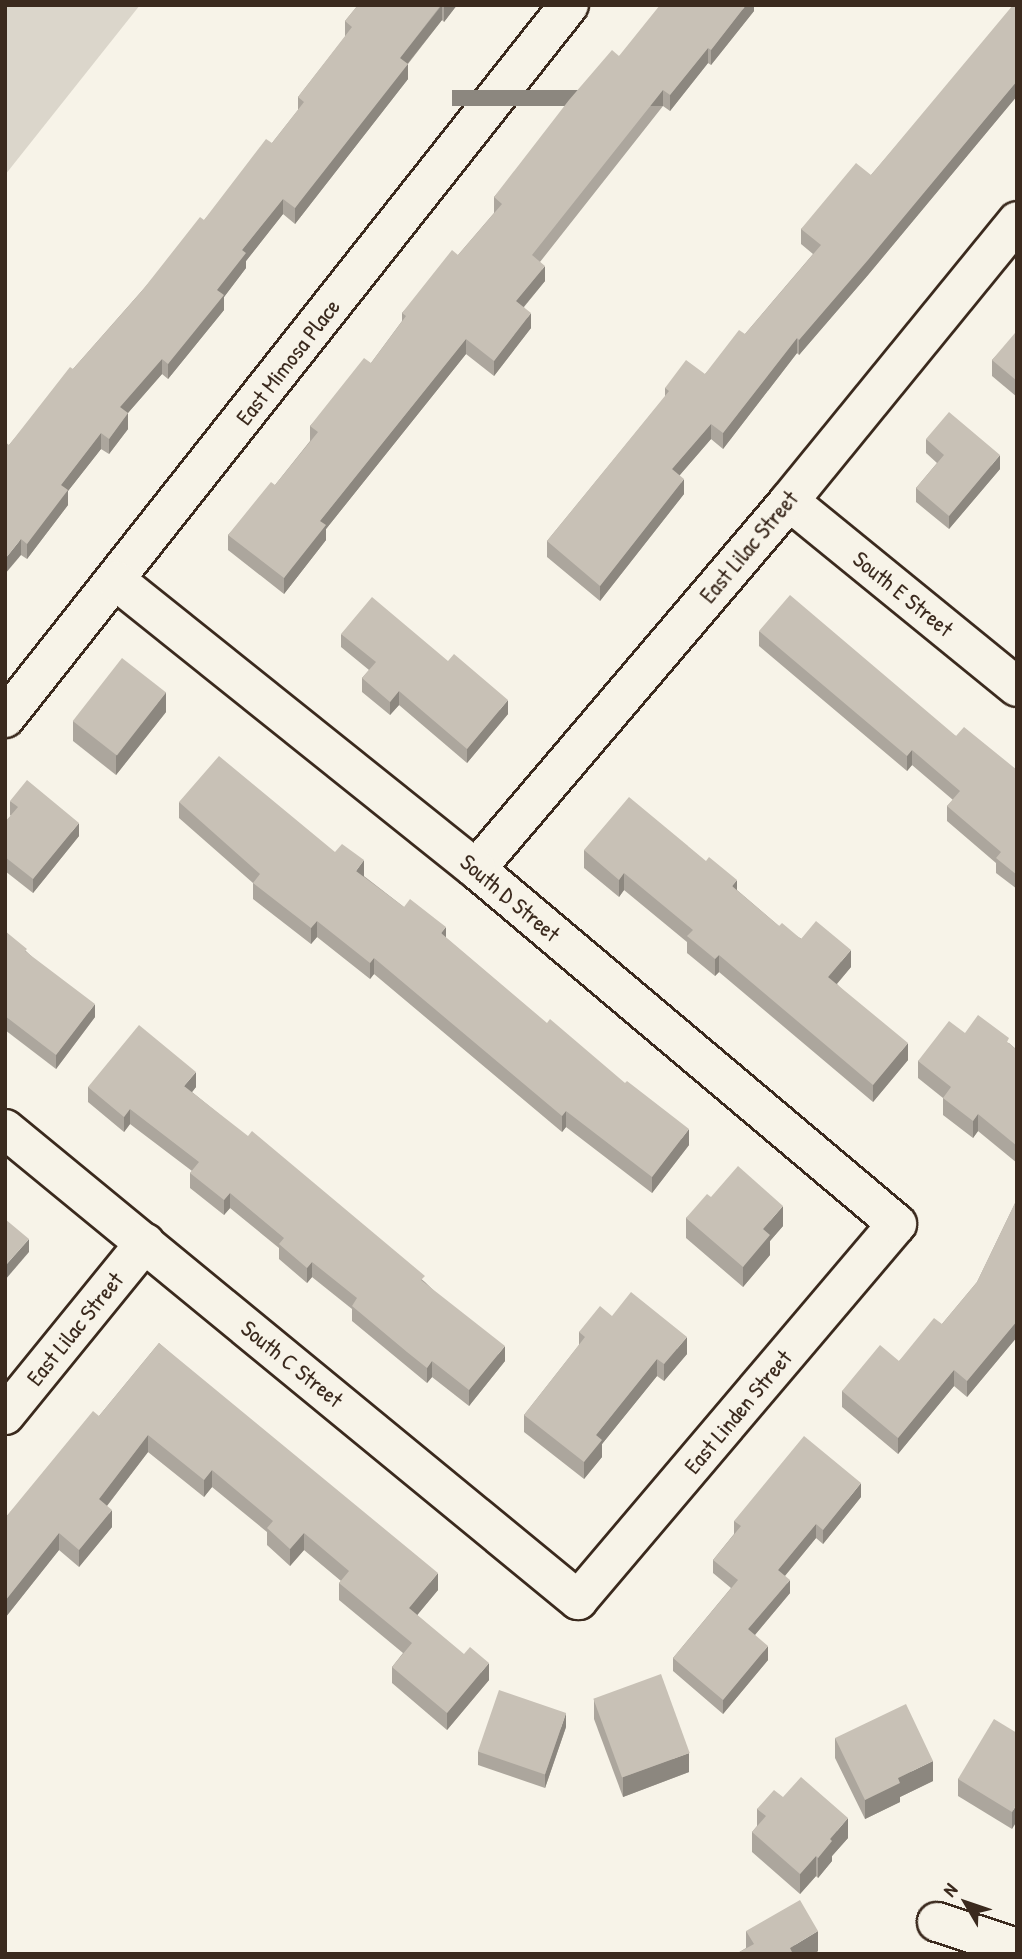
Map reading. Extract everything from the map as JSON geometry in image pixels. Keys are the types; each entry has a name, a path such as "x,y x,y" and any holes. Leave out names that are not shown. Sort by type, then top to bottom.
{"street":[{"name":"East Mimosa Place","path":"5,718 569,5"},
{"name":"East Lilac Street","path":"476,869 789,501 1017,221"},
{"name":"South E Street","path":"789,501 1017,687"},
{"name":"South D Street","path":"116,581 476,869 897,1224"},
{"name":"South C Street","path":"5,1129 578,1600"},
{"name":"East Linden Street","path":"578,1600 897,1224"},
{"name":"East Lilac Street","path":"5,1415 145,1243"},
{"path":"937,1922 1017,1948"}],"shaded area":[{"path":"5,5 140,5 5,175"}],"building":[{"path":"358,5 441,5 400,58 408,64 295,208 283,199 242,250 246,253 217,290 224,295 168,364 162,359 120,407 128,413 109,439 101,433 61,485 68,490 27,544 21,539 5,559 5,442 9,445 70,367 73,369 141,292 200,217 204,220 266,139 272,143 304,102 298,97 352,27 345,21"},
{"path":"660,5 746,5 711,50 708,48 670,95 663,90 532,255 545,266 516,301 531,313 494,361 466,339 320,521 326,525 284,578 228,535 271,482 275,485 318,432 310,426 364,358 371,363 406,316 402,313 452,250 458,255 502,204 494,197 569,100 612,50 619,56"},
{"path":"1013,5 1017,5 1017,81 868,260 799,340 797,338 723,433 711,424 672,469 684,479 600,586 547,541 669,391 665,388 686,360 705,374 739,330 745,334 821,245 801,229 856,163 871,175"},
{"path":"1015,333 1017,334 1017,381 992,360"},
{"path":"949,412 1000,455 949,516 916,488 944,455 926,439"},
{"path":"790,595 956,736 964,727 1017,770 1017,875 996,858 1001,852 947,806 960,791 912,750 907,756 759,631"},
{"path":"372,597 448,661 454,654 508,700 467,749 399,691 390,702 362,678 376,662 341,634"},
{"path":"122,658 166,692 117,756 73,721"},
{"path":"219,756 335,852 342,844 364,860 356,871 404,907 410,899 446,927 441,933 547,1023 550,1019 625,1083 627,1081 689,1129 652,1177 566,1111 562,1116 374,958 370,963 317,921 311,928 253,883 260,874 179,802"},
{"path":"27,780 79,823 33,879 5,857 5,822 18,807 10,801"},
{"path":"629,797 706,861 709,857 737,880 732,886 779,926 782,923 801,939 816,921 851,950 828,977 908,1043 873,1085 719,955 715,959 687,936 693,930 624,873 619,880 584,850"},
{"path":"5,931 27,949 25,951 95,1004 56,1055 5,1016"},
{"path":"978,1015 1009,1038 1007,1042 1017,1050 1017,1146 978,1114 973,1121 943,1098 951,1087 918,1061 949,1021 965,1033"},
{"path":"139,1025 196,1072 184,1086 248,1136 252,1131 425,1276 421,1280 505,1346 469,1390 432,1361 427,1368 407,1352 352,1306 357,1298 312,1262 307,1268 279,1244 284,1238 230,1193 224,1200 190,1173 199,1162 130,1109 124,1117 88,1087"},
{"path":"738,1166 783,1206 763,1229 770,1235 743,1267 686,1218 707,1194 711,1197"},
{"path":"1017,1199 1017,1321 967,1381 954,1370 898,1438 842,1391 880,1345 899,1361 934,1318 942,1324 977,1282"},
{"path":"5,1219 29,1239 5,1266"},
{"path":"631,1292 687,1337 664,1364 657,1359 596,1435 602,1440 584,1462 524,1415 585,1337 579,1332 600,1306 612,1316"},
{"path":"159,1343 438,1573 409,1608 464,1654 470,1647 489,1663 447,1713 392,1667 412,1643 339,1583 349,1571 304,1533 290,1549 267,1528 273,1521 212,1470 204,1480 148,1435 99,1499 112,1510 79,1550 59,1533 5,1601 5,1518 93,1411 99,1416"},
{"path":"804,1436 861,1483 823,1530 816,1524 778,1570 790,1580 748,1629 768,1646 723,1700 673,1658 738,1580 713,1560 741,1526 734,1521"},
{"path":"661,1674 690,1753 622,1778 593,1699"},
{"path":"499,1690 566,1713 545,1775 478,1751"},
{"path":"906,1704 933,1761 898,1778 900,1783 865,1800 835,1738"},
{"path":"994,1719 1017,1733 1017,1804 1012,1812 958,1779"},
{"path":"801,1777 848,1818 818,1858 816,1856 800,1874 752,1832 766,1816 757,1809 774,1790 783,1797"},
{"path":"800,1900 818,1931 790,1948 793,1954 736,1954 754,1944 746,1931"}]}
